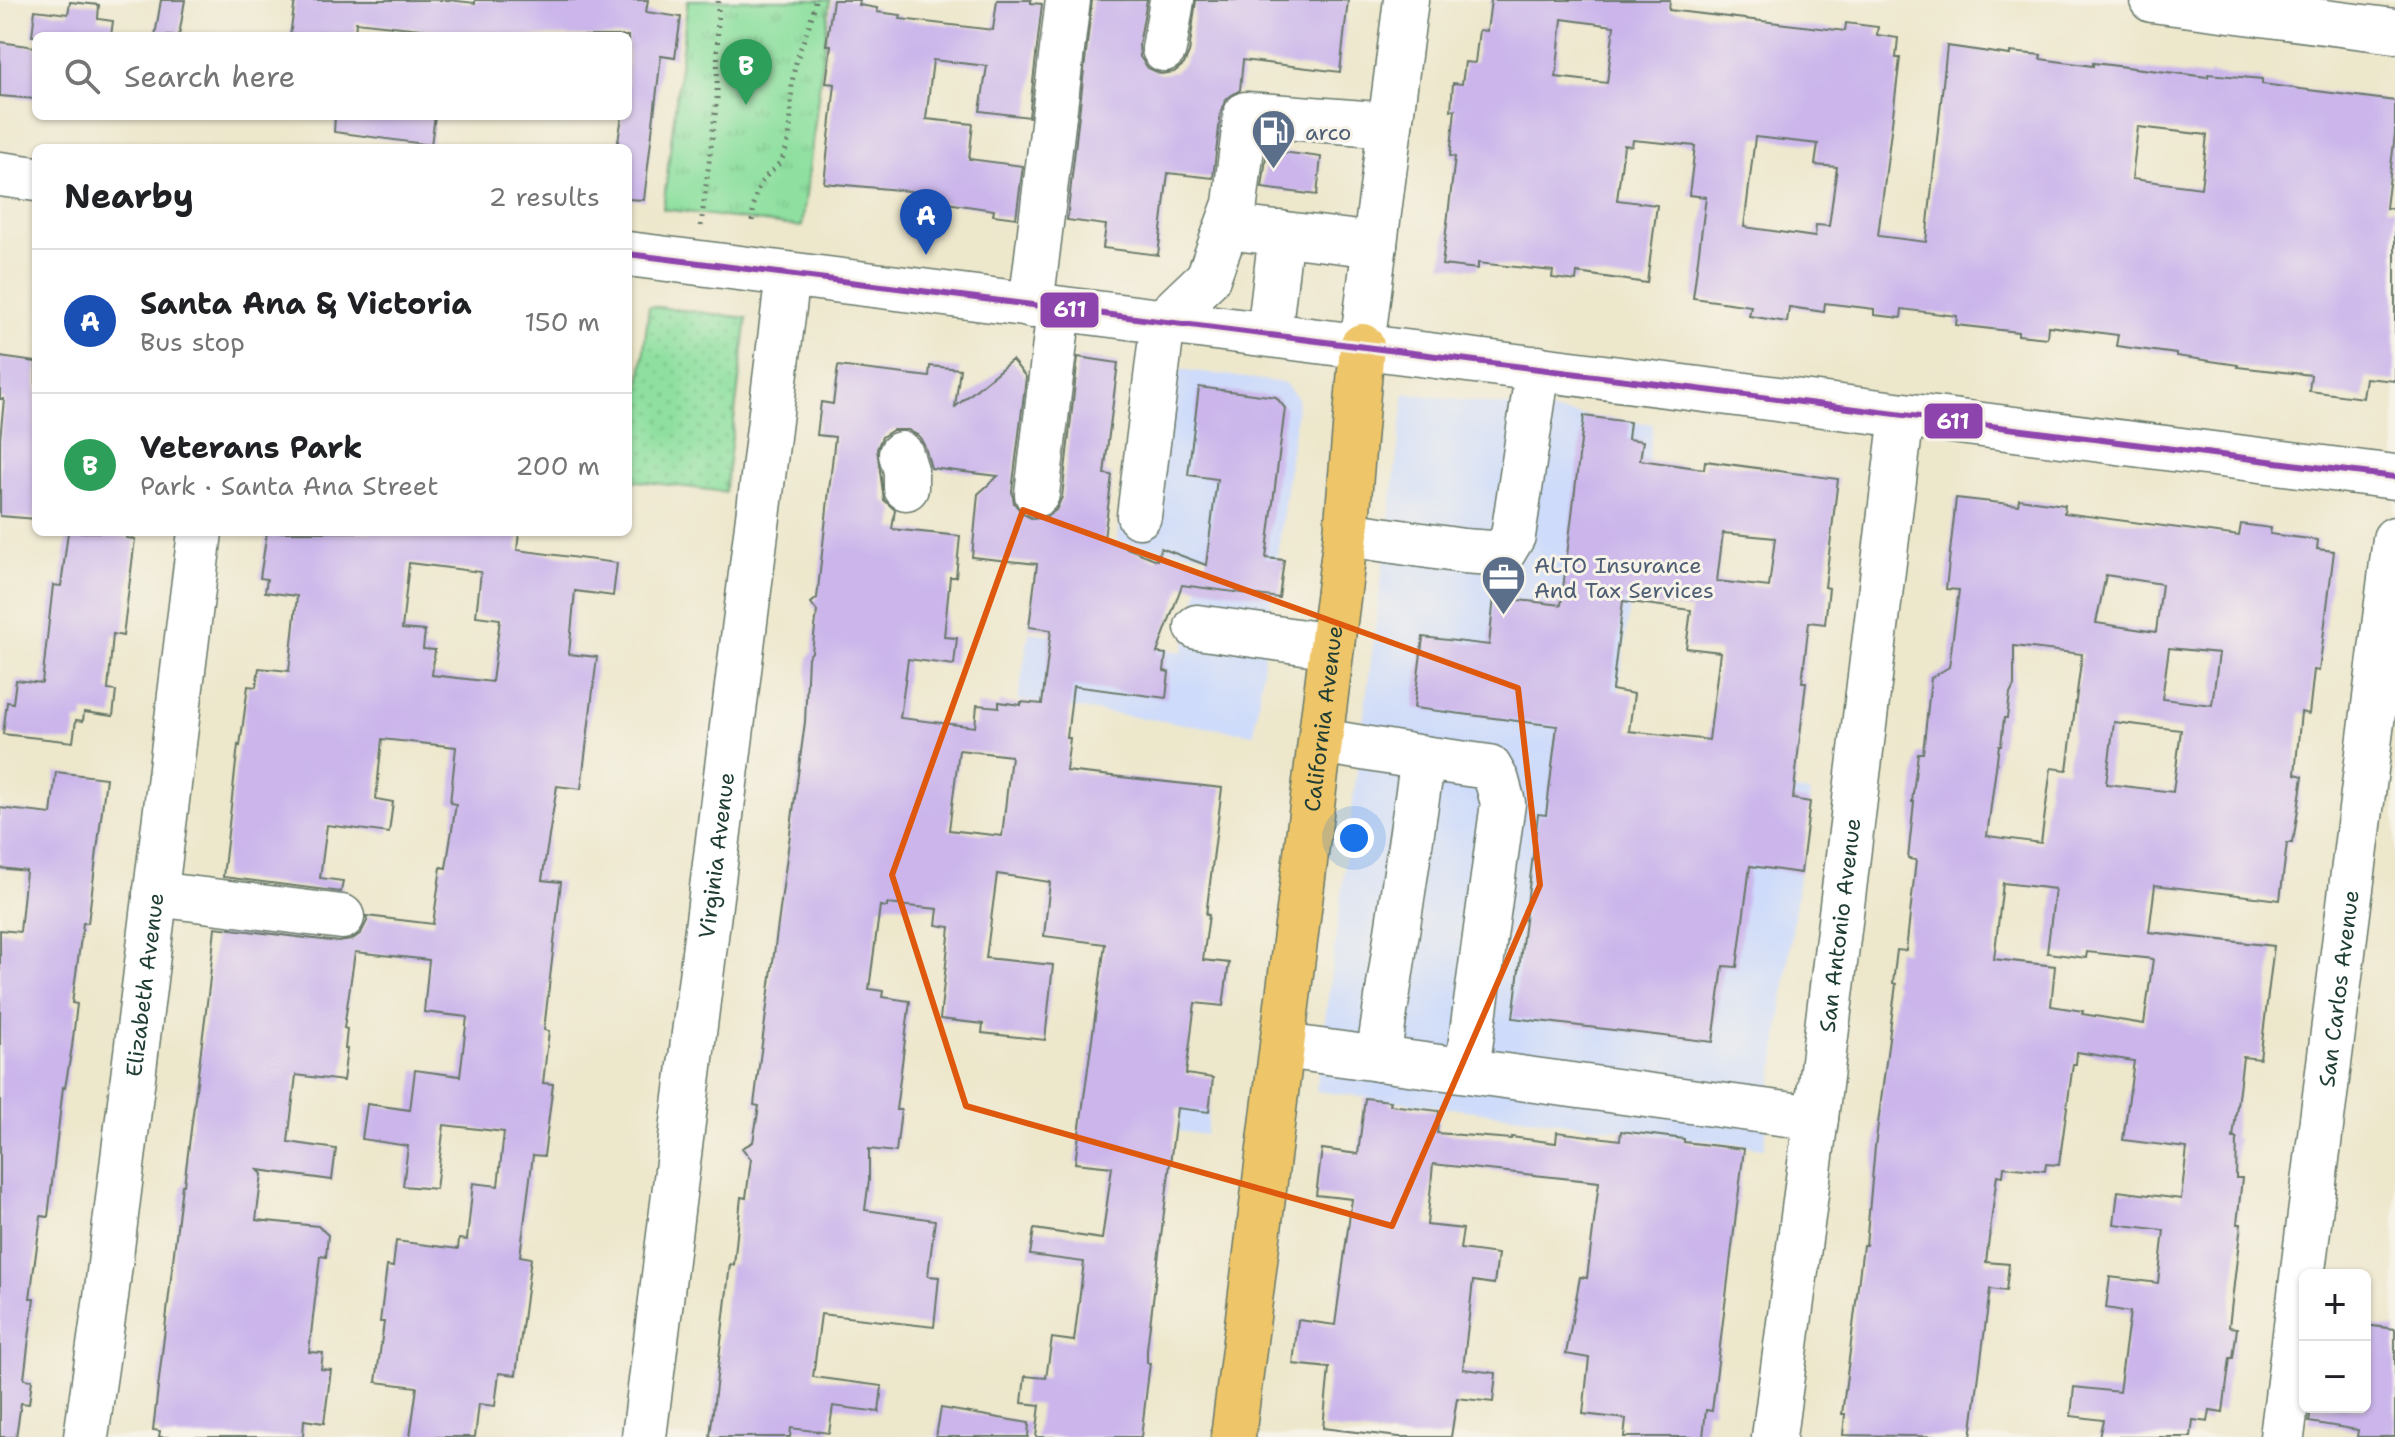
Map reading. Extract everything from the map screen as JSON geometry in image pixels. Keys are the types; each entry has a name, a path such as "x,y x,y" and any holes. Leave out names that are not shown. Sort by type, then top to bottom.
{"main road":[{"name":"California Avenue","path":"1233,1437 1346,534 1362,346"}],"street":[{"path":"1037,494 1045,308 1068,0"},
{"path":"1164,49 1172,0"},
{"name":"California Avenue","path":"1362,346 1406,0"},
{"path":"2152,0 2395,31"},
{"path":"1139,516 1163,321 1208,278 1235,204 1246,114 1390,125"},
{"path":"0,174 32,178"},
{"path":"1227,227 1375,245"},
{"path":"1269,334 1281,233"},
{"path":"632,255 2395,477"},
{"name":"Virginia Avenue","path":"644,1437 788,275"},
{"path":"1346,534 1463,551 1504,551 1513,536 1538,368"},
{"name":"San Antonio Avenue","path":"1774,1437 1902,415"},
{"name":"Elizabeth Avenue","path":"86,1437 200,536"},
{"name":"San Carlos Avenue","path":"2282,1437 2395,539"},
{"path":"1197,627 1332,646"},
{"path":"1321,741 1489,767 1497,781 1503,803 1467,1070"},
{"path":"1378,1059 1423,758"},
{"path":"155,894 342,917"},
{"path":"1283,1046 1816,1118"}],"path":[{"path":"697,263 717,98 718,0"},
{"path":"752,221 756,192 761,182 782,160 787,146 794,71 815,0"}],"highlighted area":[{"path":"1023,510 1518,688 1540,885 1392,1226 966,1106 892,875"}],"shaded area":[{"path":"1141,364 1284,383 1298,398 1277,559 1284,560 1279,598 1272,597 1254,734 1018,700 1029,632 1183,652 1207,555 1117,541"},
{"path":"1405,393 1653,424 1609,767 1810,793 1764,1148 1316,1091"},
{"path":"1185,1074 1213,1078 1206,1135 1178,1131"}],"green space":[{"path":"688,0 830,0 802,227 663,209"},
{"path":"649,306 747,318 725,492 632,480 632,454"}],"building":[{"path":"161,0 185,0 180,32 156,32"},
{"path":"295,0 448,0 475,3 475,0 648,0 646,12 681,17 675,58 661,56 644,200 632,199 632,144 618,144 621,120 632,120 632,32 447,32 356,22 355,32 291,32"},
{"path":"833,0 860,0 859,5 877,8 877,12 901,15 900,19 993,30 997,0 1031,0 1031,3 1042,4 1029,117 980,111 987,66 933,60 926,119 973,124 969,159 1023,166 1016,218 993,215 994,210 926,200 927,195 910,191 824,183 835,84 826,83 831,45 826,45"},
{"path":"1092,0 1147,0 1139,45 1140,57 1148,68 1161,74 1174,72 1184,64 1189,53 1196,0 1348,0 1340,72 1243,60 1240,90 1226,99 1221,111 1213,178 1168,173 1158,255 1103,248 1106,225 1067,220"},
{"path":"1491,0 1670,0 1669,10 1845,31 1846,23 1878,27 1877,35 1898,38 1896,58 1900,58 1878,236 1926,242 1947,46 2010,55 2010,52 2041,55 2040,59 2093,66 2093,63 2208,77 2208,74 2262,79 2262,84 2395,101 2395,134 2386,208 2395,209 2395,381 2366,378 2363,398 2309,391 2311,375 2237,367 2116,346 2118,335 2048,326 2047,338 2018,335 2018,332 1956,325 1957,316 1902,309 1901,318 1874,315 1874,309 1825,303 1824,312 1789,307 1787,322 1749,316 1751,306 1693,298 1706,197 1689,195 1695,146 1633,140 1632,146 1624,145 1617,200 1657,205 1647,283 1577,273 1576,281 1552,278 1553,271 1478,263 1478,269 1442,265 1455,157 1450,156 1455,110 1451,110 1453,83 1462,84 1465,62 1475,63 1479,30 1487,31","holes":["1562,19 1614,26 1607,83 1556,77","2138,127 2207,135 2201,188 2132,179","1755,137 1818,144 1815,165 1837,167 1829,226 1816,225 1815,237 1744,227"]},
{"path":"70,2 99,5 98,19 113,21 112,32 32,32 35,10 68,14"},
{"path":"0,42 32,46 32,99 0,96"},
{"path":"335,120 434,120 431,144 334,132"},
{"path":"1267,150 1321,157 1317,195 1262,188"},
{"path":"0,357 32,361 32,519 0,516 0,439 4,399 0,399"},
{"path":"1078,357 1118,363 1104,474 1112,475 1104,539 1157,560 1161,548 1206,565 1217,479 1188,475 1199,387 1276,397 1285,408 1266,558 1284,560 1279,598 1182,585 1157,653 1166,654 1164,671 1169,672 1166,698 1073,686 1066,771 1222,788 1203,960 1229,963 1223,1006 1195,1003 1186,1074 1213,1078 1209,1112 1177,1108 1147,1349 1147,1363 1150,1363 1141,1437 1036,1437 1040,1405 1022,1403 1025,1376 1046,1378 1052,1338 1074,1341 1084,1262 1030,1255 1034,1229 1102,1239 1112,1167 1075,1163 1105,944 1044,936 1050,882 997,874 986,958 1053,965 1045,1040 982,1033 983,1024 940,1019 950,927 936,925 938,909 880,906 869,989 883,991 882,997 910,1001 896,1110 901,1110 896,1152 869,1149 865,1210 935,1220 928,1276 939,1277 934,1327 821,1314 813,1377 882,1386 879,1412 833,1406 829,1433 791,1428 790,1437 710,1437 730,1264 734,1265 741,1197 746,1198 751,1159 742,1148 753,1142 759,1106 754,1105 805,722 808,657 812,652 817,611 811,603 817,598 835,437 817,435 821,402 833,404 838,366 929,377 930,366 960,369 955,407 1012,360 1026,377 1012,491 1014,503 1023,514 1033,519 1046,517 1056,510 1062,497","holes":["893,430 908,430 919,436 931,468 998,476 978,494 972,557 1037,564 1029,627 1051,630 1042,704 999,702 999,707 977,705 975,727 900,718 908,659 954,665 957,638 944,637 950,577 956,577 960,536 892,529 895,510 884,500 877,449 882,437","959,750 1011,756 1002,836 949,830"]},
{"path":"1584,416 1630,422 1628,439 1643,441 1640,460 1704,469 1705,461 1838,479 1825,587 1829,588 1825,624 1809,622 1802,682 1806,682 1793,799 1810,802 1801,873 1750,866 1737,967 1723,966 1713,1042 1513,1018 1538,814 1546,815 1557,726 1414,708 1423,637 1489,645 1494,597 1561,605","holes":["1723,533 1775,538 1769,587 1717,581","1623,601 1691,610 1686,648 1720,652 1709,740 1629,731 1634,694 1612,690"]},
{"path":"1956,498 2018,505 2019,499 2065,505 2064,513 2239,536 2241,524 2271,528 2270,534 2318,540 2317,549 2334,551 2319,671 2314,670 2309,714 2301,712 2295,774 2303,776 2293,843 2287,843 2280,900 2155,885 2149,932 2274,946 2260,1059 2243,1057 2233,1138 2237,1138 2236,1178 2242,1178 2237,1224 2241,1224 2229,1327 2237,1328 2233,1358 2230,1358 2223,1412 2210,1410 2208,1422 2193,1420 2191,1437 2099,1437 2103,1420 2071,1416 2074,1387 2119,1392 2130,1312 2106,1308 2110,1277 2158,1283 2164,1230 2114,1224 2118,1191 2181,1199 2187,1148 2123,1140 2134,1061 2077,1052 2059,1165 2046,1164 2045,1171 2004,1167 2003,1176 1997,1175 1986,1262 2009,1264 2006,1291 1990,1289 1971,1437 1843,1435 1845,1414 1842,1414 1863,1245 1866,1245 1896,984 1893,983 1897,950 1906,951 1916,860 1908,859 1918,753 1923,753 1931,678 1949,667 1959,590 1946,589","holes":["2106,575 2162,584 2156,632 2096,623","2014,646 2082,654 2067,770 2051,768 2041,843 1987,836 1999,745 2014,686","2169,648 2219,653 2212,705 2162,699","2114,722 2181,730 2173,792 2106,784","2003,883 2055,889 2047,953 2086,958 2087,952 2153,959 2144,1024 2051,1006 2055,966 1994,959"]},
{"path":"67,536 126,536 135,539 123,636 113,634 108,690 116,691 113,716 84,712 83,721 76,720 73,742 3,734 7,702 13,703 16,680 42,683 53,585 61,586"},
{"path":"266,536 519,536 517,550 617,563 613,596 575,591 569,654 597,657 581,789 557,786 542,880 561,882 544,1030 549,1031 543,1083 553,1084 544,1156 533,1155 520,1256 531,1258 516,1375 499,1373 495,1406 479,1404 475,1437 410,1437 417,1387 376,1382 384,1322 380,1322 387,1266 393,1267 396,1241 458,1249 459,1239 467,1240 473,1183 498,1186 504,1132 444,1125 436,1189 403,1186 408,1146 362,1139 367,1104 410,1110 415,1070 460,1076 467,1017 424,1012 429,960 355,952 344,1028 347,1029 347,1049 343,1081 296,1075 288,1142 336,1149 332,1180 258,1170 262,1174 256,1220 318,1226 328,1235 326,1257 320,1256 309,1352 323,1353 321,1369 331,1370 324,1423 304,1420 303,1437 159,1437 160,1431 153,1430 215,927 339,942 351,940 361,933 366,916 433,924 441,867 446,868 456,804 450,803 456,747 382,739 376,799 393,802 389,833 327,825 320,878 343,881 341,892 223,877 248,686 256,687 259,668 289,671 297,596 265,592 267,579 260,578","holes":["409,563 481,572 476,616 500,619 492,682 432,675 435,650 423,649 425,631 402,629"]},
{"path":"56,772 106,778 88,923 83,923 72,1003 77,1004 63,1087 48,1217 41,1216 30,1298 34,1298 24,1379 32,1380 29,1404 21,1403 16,1437 0,1437 0,930 20,932 26,871 0,868 0,808 51,814"},
{"path":"1365,1098 1391,1101 1390,1105 1439,1111 1437,1133 1556,1143 1557,1132 1620,1140 1621,1131 1744,1149 1712,1411 1706,1410 1703,1437 1624,1437 1626,1419 1583,1414 1589,1358 1566,1354 1580,1277 1587,1278 1599,1182 1433,1164 1427,1225 1463,1229 1460,1249 1498,1254 1494,1284 1473,1281 1463,1369 1496,1373 1493,1402 1457,1398 1451,1437 1399,1437 1323,1428 1329,1368 1293,1364 1298,1320 1335,1325 1352,1199 1316,1195 1322,1149 1358,1154"},
{"path":"2371,1326 2395,1329 2395,1437 2357,1437 2358,1430 2309,1422 2310,1413 2371,1413"},
{"path":"941,1408 1029,1423 1028,1437 936,1437"}],"transit line":[{"name":"611","path":"632,255 2395,477"}],"place":[{"name":"Veterans Park","path":"746,105"},
{"name":"arco","path":"1274,171"},
{"name":"Santa Ana & Victoria","path":"926,255"},
{"name":"ALTO Insurance And Tax Services","path":"1503,617"}]}
